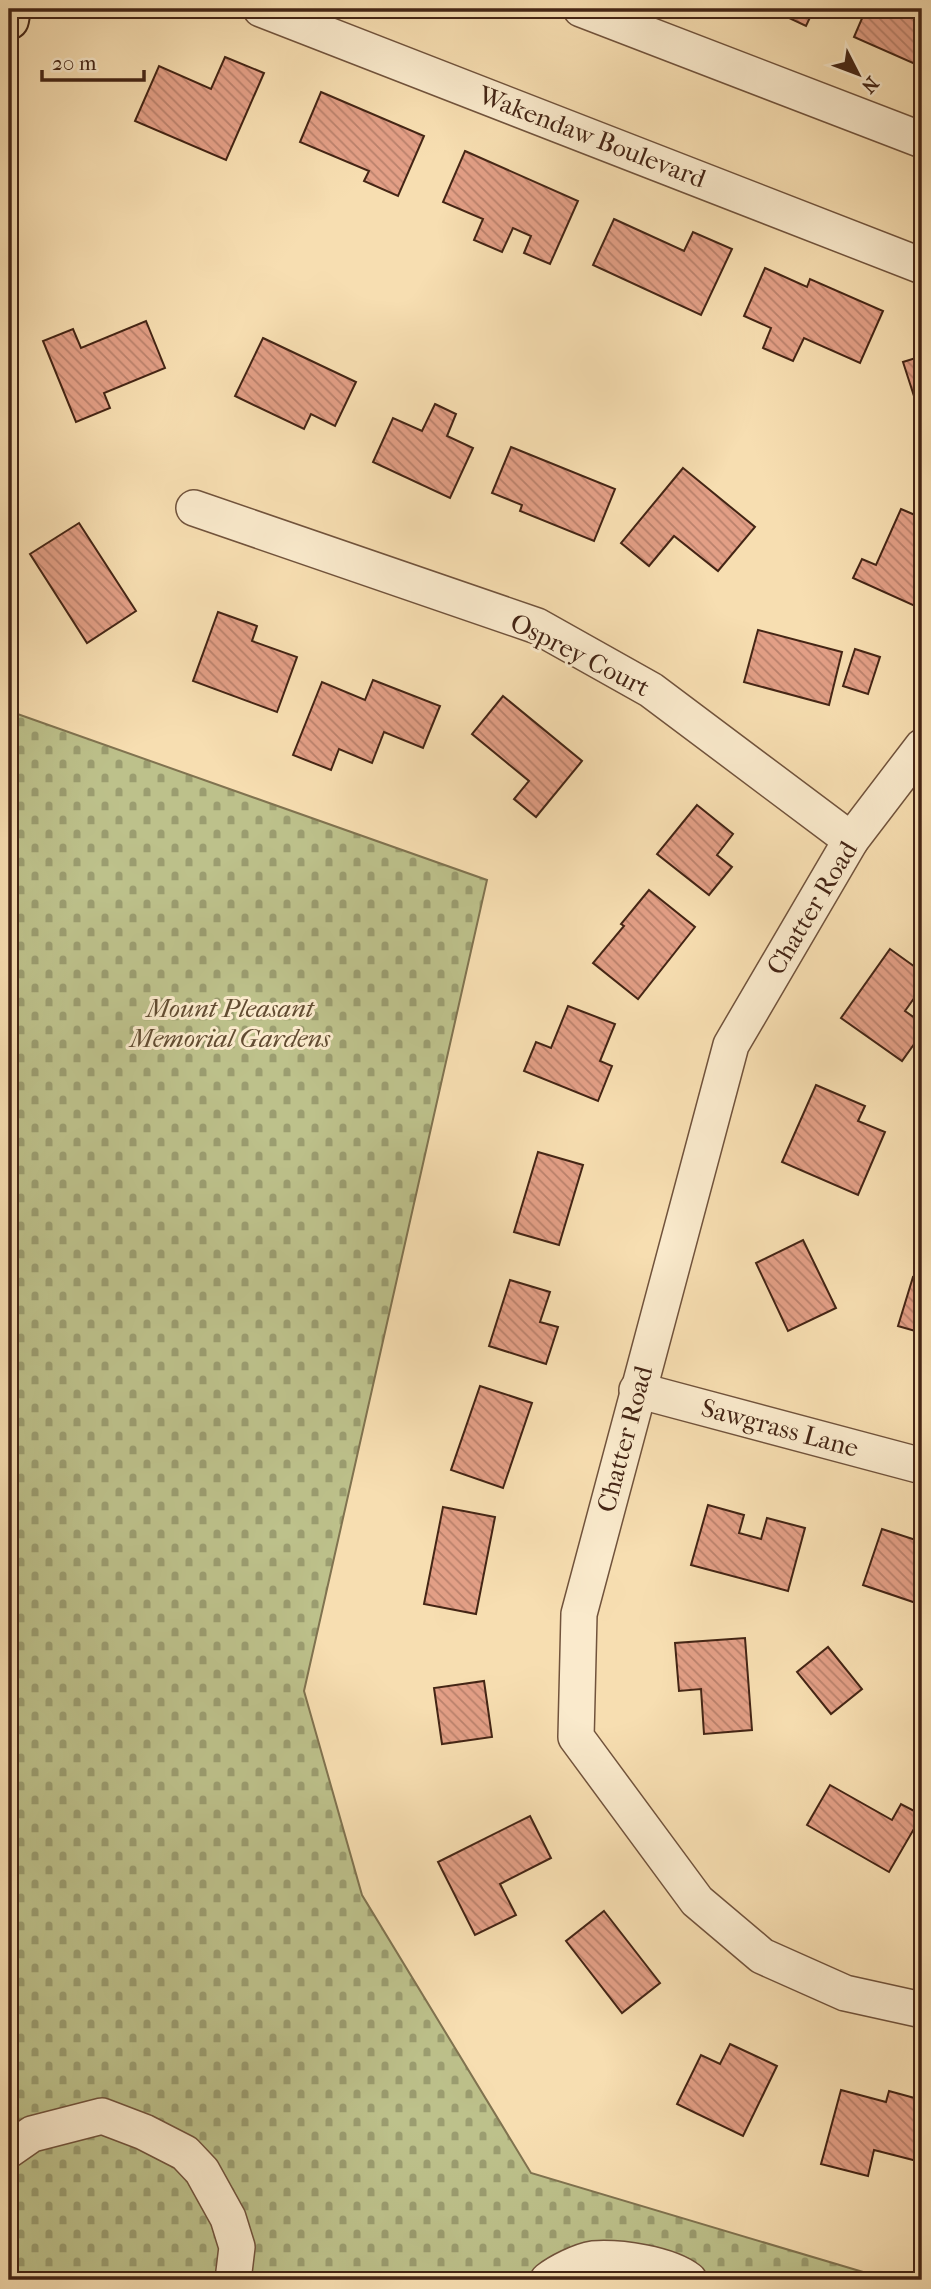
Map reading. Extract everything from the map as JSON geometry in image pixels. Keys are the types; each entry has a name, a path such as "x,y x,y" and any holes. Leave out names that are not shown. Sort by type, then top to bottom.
{"main road":[{"path":"9,20 11,9"}],"street":[{"name":"Wakendaw Boulevard","path":"261,9 922,266"},
{"path":"581,9 922,140"},
{"name":"Osprey Court","path":"194,508 537,626 651,690 851,840"},
{"name":"Chatter Road","path":"922,747 851,840 731,1045 579,1614 576,1737 697,1901 762,1956 845,1993 922,2010"},
{"name":"Sawgrass Lane","path":"638,1390 922,1466"},
{"path":"9,2150 32,2134 102,2116 144,2132 186,2153 202,2171 228,2218 237,2247 233,2280"},
{"path":"548,2280 590,2259 616,2259 681,2274 689,2280"}],"green space":[{"name":"Mount Pleasant Memorial Gardens","path":"9,711 487,880 304,1691 362,1895 531,2173 890,2280 9,2280"}],"building":[{"path":"770,9 814,9 806,26"},
{"path":"866,9 922,9 922,67 854,37"},
{"path":"225,57 264,73 226,160 135,121 159,66 211,89"},
{"path":"321,92 424,136 398,196 364,181 369,171 300,142"},
{"path":"465,151 578,201 550,264 524,253 531,236 513,228 502,252 474,240 483,219 443,202"},
{"path":"614,219 684,251 693,232 732,249 701,315 593,265"},
{"path":"765,268 807,287 810,279 883,311 860,363 804,338 793,361 763,348 771,328 744,316"},
{"path":"146,321 165,368 104,393 110,408 76,422 43,341 73,329 81,348"},
{"path":"263,338 356,382 335,426 311,414 304,429 235,396"},
{"path":"922,356 922,421 903,362"},
{"path":"435,404 456,414 447,436 473,448 450,498 373,462 393,418 422,431"},
{"path":"511,447 615,489 594,541 520,511 522,505 492,493"},
{"path":"683,468 755,527 718,571 674,536 649,566 621,543"},
{"path":"901,509 922,518 922,591 915,606 853,578 862,559 876,565"},
{"path":"79,523 136,611 87,643 30,554"},
{"path":"218,612 257,626 252,641 297,657 277,712 193,681"},
{"path":"758,630 842,652 829,705 744,682"},
{"path":"855,649 880,657 868,694 843,686"},
{"path":"373,680 440,706 423,748 384,732 372,763 339,749 331,770 293,755 322,682 365,700"},
{"path":"503,696 582,761 536,817 514,799 529,781 472,734"},
{"path":"697,805 733,834 717,855 732,867 709,895 657,854"},
{"path":"649,890 695,927 638,999 593,963"},
{"path":"890,949 922,972 922,987 905,1011 922,1023 922,1033 902,1061 841,1018"},
{"path":"568,1006 615,1024 600,1061 612,1066 598,1101 524,1071 536,1042 551,1048"},
{"path":"816,1085 865,1106 858,1121 885,1132 858,1195 782,1162"},
{"path":"538,1152 583,1165 559,1245 514,1232"},
{"path":"803,1240 836,1308 788,1331 756,1263"},
{"path":"913,1277 922,1279 922,1333 898,1326"},
{"path":"510,1280 550,1292 540,1322 558,1327 546,1364 489,1346"},
{"path":"480,1386 532,1403 503,1488 451,1470"},
{"path":"708,1505 744,1515 739,1533 761,1539 767,1518 805,1528 788,1591 691,1565"},
{"path":"443,1507 495,1517 476,1614 424,1604"},
{"path":"882,1529 922,1542 922,1605 863,1585"},
{"path":"745,1638 752,1730 704,1734 701,1689 679,1691 675,1643"},
{"path":"828,1647 862,1689 831,1714 797,1672"},
{"path":"484,1681 492,1737 442,1744 434,1688"},
{"path":"830,1785 892,1820 901,1804 922,1815 889,1872 807,1825"},
{"path":"530,1816 551,1858 500,1884 516,1915 475,1935 438,1862"},
{"path":"604,1911 660,1983 622,2013 566,1941"},
{"path":"730,2044 777,2066 743,2136 677,2104 701,2055 720,2064"},
{"path":"841,2090 886,2102 889,2091 922,2100 922,2140 917,2161 874,2150 868,2176 821,2164"}]}
